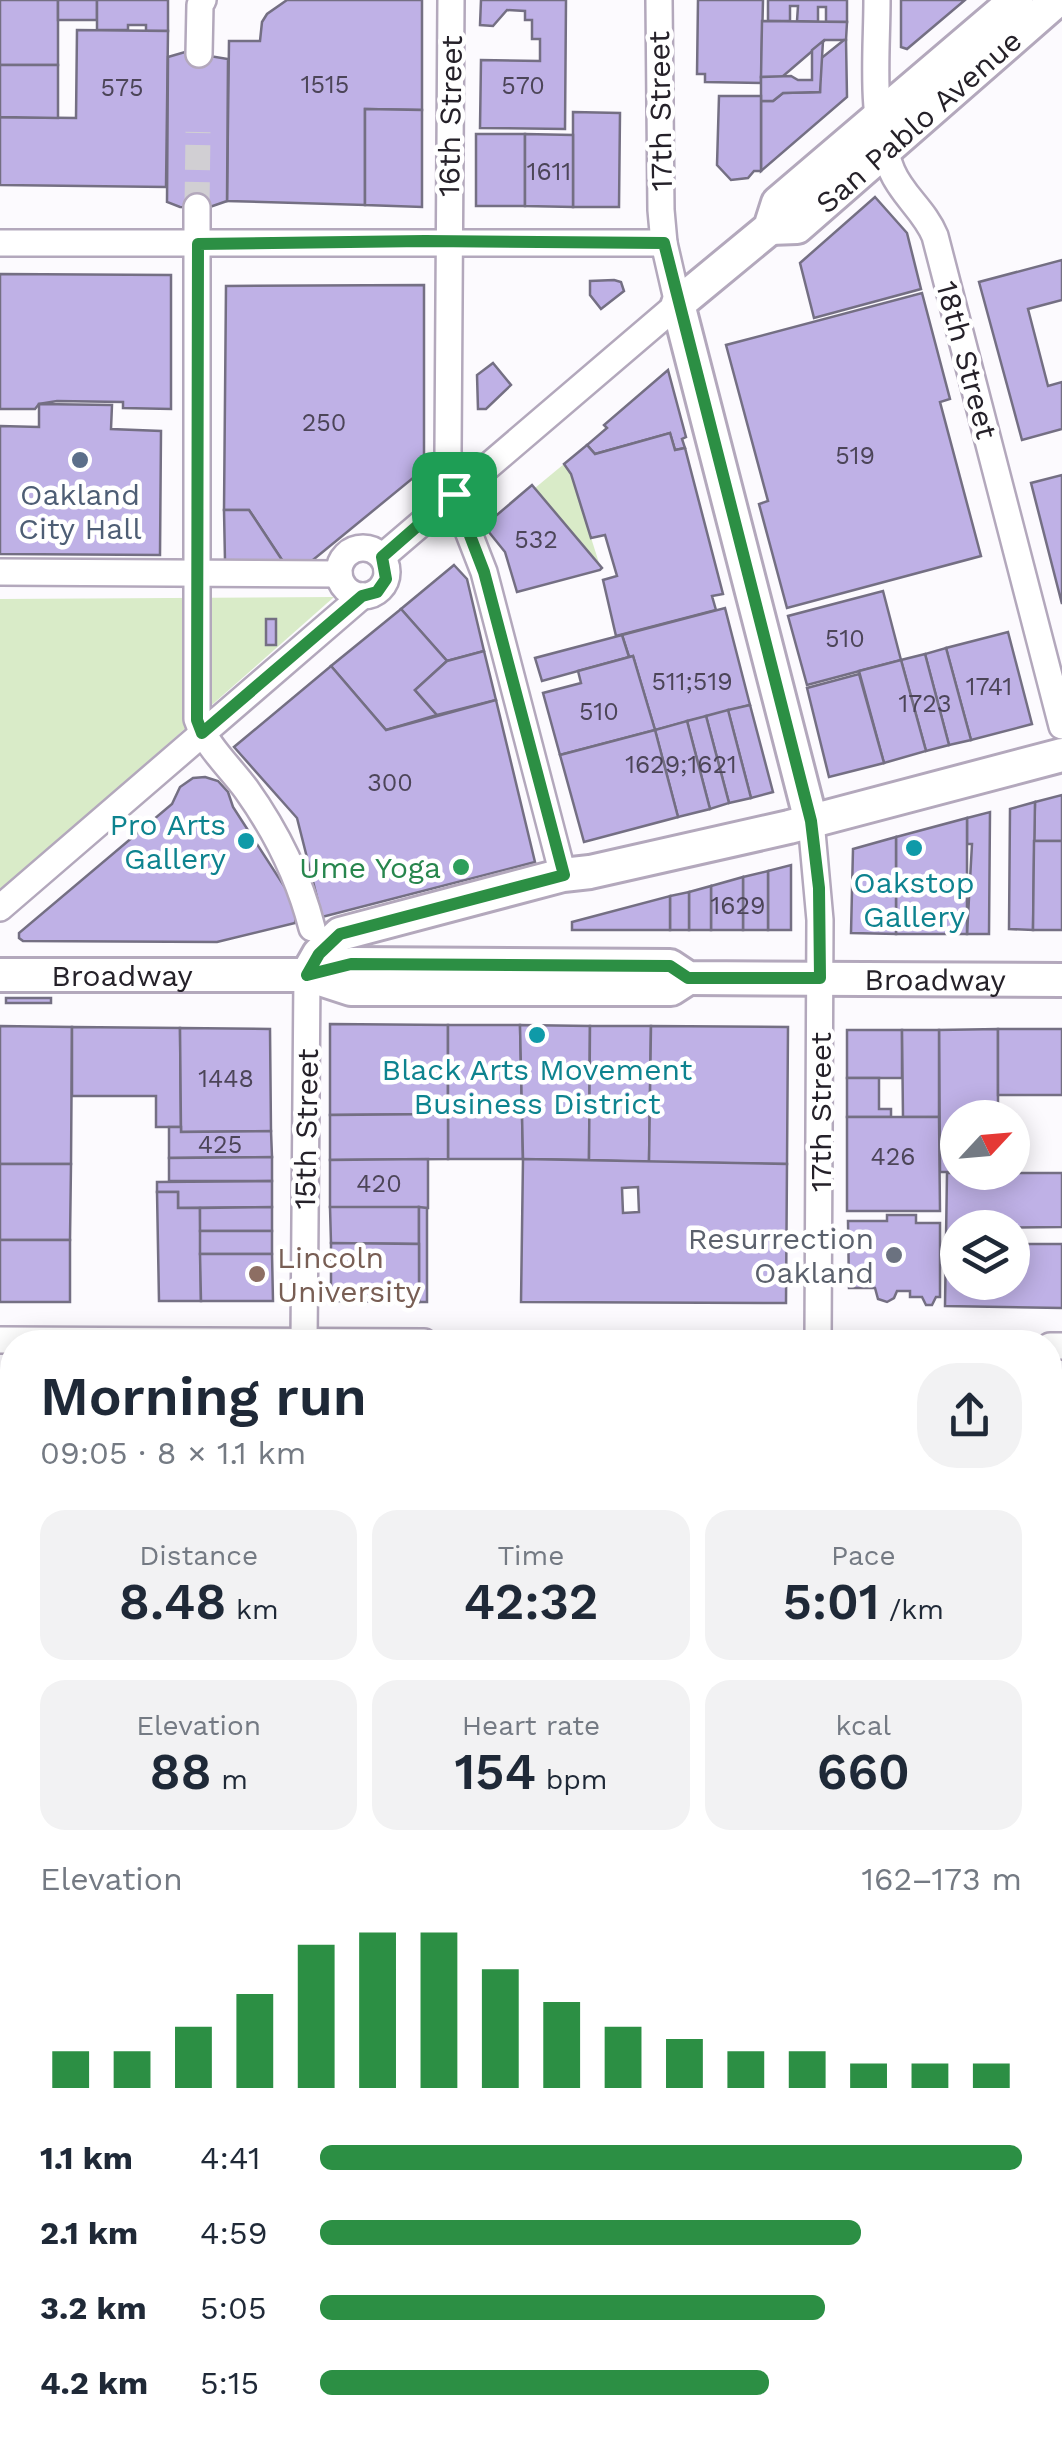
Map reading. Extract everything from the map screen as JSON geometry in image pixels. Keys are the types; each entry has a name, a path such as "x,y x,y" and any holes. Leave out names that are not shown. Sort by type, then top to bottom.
{"main road":[{"name":"San Pablo Avenue","path":"678,304 770,228 778,202 1016,0"},
{"name":"San Pablo Avenue","path":"770,228 796,227 1058,0"},
{"name":"17th Street","path":"678,304 811,821"},
{"path":"307,975 319,954 340,934 564,875 811,821 1062,756"},
{"name":"Broadway","path":"0,975 307,975 351,964 590,965 670,966 688,978 1062,980"}],"street":[{"path":"199,54 203,0"},
{"name":"16th Street","path":"451,0 446,436 454,494 484,572 564,875"},
{"name":"17th Street","path":"659,0 658,110 664,243 678,304"},
{"name":"18th Street","path":"877,0 878,117 885,151 894,177 923,212 934,236 1062,726"},
{"path":"196,207 194,704 202,733 240,780 274,832 299,886 312,928"},
{"path":"0,243 664,243"},
{"name":"San Pablo Avenue","path":"382,557 678,304"},
{"name":"San Pablo Avenue","path":"339,574 346,556 357,549 370,550 382,557 387,571 382,586 377,592 362,596"},
{"path":"0,572 339,574 344,587 362,596 0,908"},
{"name":"17th Street","path":"811,821 819,888 818,1330"},
{"name":"15th Street","path":"304,1330 307,975"}],"green space":[{"path":"564,464 571,474 599,563 535,488"},
{"path":"334,597 0,892 0,599"}],"building":[{"path":"0,0 58,0 58,65 0,65"},
{"path":"58,0 97,0 97,20 58,20"},
{"path":"97,0 168,0 168,31 146,31 146,25 128,25 128,30 97,30"},
{"path":"287,0 422,0 422,110 365,109 365,205 227,201 229,41 260,41 267,14"},
{"path":"481,0 566,0 565,129 480,128 481,60 540,61 540,39 532,39 532,20 525,20 525,11 507,10 493,26 480,25"},
{"path":"698,0 763,0 761,83 705,82 705,74 697,74"},
{"path":"768,0 847,0 847,22 826,22 826,7 818,7 818,22 797,21 798,6 790,6 790,21 768,21"},
{"path":"901,0 965,0 907,49 901,47"},
{"path":"762,21 847,22 846,40 825,40 782,77 761,77"},
{"path":"77,30 168,31 166,187 0,185 0,117 76,118"},
{"path":"844,40 847,97 761,171 761,101 773,101 783,93 820,92 819,60"},
{"path":"823,41 820,92 783,93 773,101 761,101 761,77 812,80 812,50"},
{"path":"185,52 228,59 227,201 207,208 180,207 167,202 168,57"},
{"path":"0,65 58,65 58,118 0,117"},
{"path":"719,96 761,96 761,171 754,171 748,178 731,180 717,165"},
{"path":"365,109 422,110 422,207 365,205"},
{"path":"573,112 620,113 619,207 573,207"},
{"path":"476,134 525,134 525,206 476,206"},
{"path":"525,134 573,135 573,207 525,206"},
{"path":"875,197 907,233 921,289 814,318 800,263"},
{"path":"1062,260 1062,300 1028,309 1048,386 1062,382 1062,429 1022,440 979,282"},
{"path":"0,274 171,275 171,409 123,408 123,402 57,401 39,404 35,409 0,409"},
{"path":"590,281 621,282 624,291 601,309 590,295"},
{"path":"424,285 424,469 308,564 284,563 249,510 224,510 226,286"},
{"path":"922,293 950,399 940,402 981,556 787,608 759,504 768,501 726,345"},
{"path":"493,363 511,385 486,409 478,409 477,375"},
{"path":"668,370 686,437 682,439 685,448 675,450 670,433 595,454 587,445 607,428 604,425"},
{"name":"Oakland City Hall","path":"39,404 112,405 111,429 161,431 160,555 0,554 0,426 39,427"},
{"path":"670,433 675,450 685,448 723,594 712,596 716,610 616,636 603,580 617,576 605,535 591,538 571,474 564,464 587,445 595,454"},
{"path":"1062,475 1062,604 1031,483"},
{"path":"532,485 600,570 517,592 505,552 484,526"},
{"path":"224,510 249,510 284,563 225,561"},
{"path":"454,565 467,579 484,651 447,661 401,609"},
{"path":"883,591 901,660 807,685 788,616"},
{"path":"725,608 750,705 655,730 633,656 629,657 622,635"},
{"path":"401,609 447,661 415,690 437,715 386,730 331,666"},
{"path":"266,619 276,619 276,645 266,645"},
{"path":"1008,632 1032,724 971,740 946,648"},
{"path":"622,635 629,657 542,681 535,658"},
{"path":"946,648 971,740 949,745 925,654"},
{"path":"484,651 496,700 437,715 415,690 447,661"},
{"path":"925,654 949,745 926,751 901,660"},
{"path":"633,656 655,730 560,755 543,693 581,683 578,671"},
{"path":"901,660 926,751 884,763 859,671"},
{"path":"331,666 386,730 496,700 535,862 322,917 297,818 234,747"},
{"path":"859,674 884,763 829,777 807,688"},
{"path":"750,705 773,792 751,798 728,710"},
{"path":"728,710 751,798 729,803 706,716"},
{"path":"706,716 729,803 710,809 687,721"},
{"path":"687,721 710,809 678,817 655,730"},
{"path":"655,730 678,817 584,842 560,755"},
{"path":"193,778 218,781 228,792 233,807 297,906 295,923 217,942 19,938 19,933 172,804 180,787"},
{"path":"1062,795 1062,841 1034,841 1035,802"},
{"path":"1035,802 1033,930 1009,929 1010,809"},
{"path":"990,812 989,934 967,934 972,844 967,844 967,818"},
{"path":"967,818 967,934 896,934 896,837"},
{"path":"896,837 896,934 851,933 853,849"},
{"path":"1034,841 1062,841 1062,930 1033,930"},
{"path":"791,865 791,930 768,930 768,871"},
{"path":"768,871 768,930 743,930 743,877"},
{"path":"743,877 743,930 711,930 711,886"},
{"path":"711,886 711,930 689,930 689,892"},
{"path":"689,892 689,930 670,930 670,896"},
{"path":"670,896 670,930 572,930 572,922"},
{"path":"6,998 51,998 51,1003 6,1003"},
{"path":"330,1024 448,1025 448,1114 330,1115"},
{"path":"448,1025 520,1025 523,1159 448,1159"},
{"path":"520,1025 590,1026 589,1160 523,1159"},
{"path":"0,1026 72,1027 71,1164 0,1164"},
{"path":"590,1026 651,1026 649,1162 589,1160"},
{"path":"651,1026 788,1027 787,1164 649,1162"},
{"path":"72,1027 180,1028 181,1127 156,1127 156,1096 72,1096"},
{"path":"180,1028 270,1029 271,1131 181,1132"},
{"path":"998,1029 998,1100 940,1100 940,1172 939,1030"},
{"path":"998,1029 1062,1029 1062,1095 998,1095"},
{"path":"847,1030 902,1030 902,1078 847,1078"},
{"path":"902,1030 939,1030 939,1117 903,1117"},
{"path":"847,1078 879,1078 879,1109 891,1109 891,1117 847,1117"},
{"path":"448,1114 448,1159 330,1160 330,1115"},
{"path":"847,1117 939,1117 940,1211 847,1211"},
{"path":"169,1127 181,1127 181,1132 271,1131 272,1157 169,1158"},
{"path":"272,1157 272,1181 169,1181 169,1158"},
{"path":"428,1159 428,1208 330,1207 330,1160"},
{"path":"523,1159 787,1164 786,1303 521,1302","holes":["638,1187 639,1212 623,1213 622,1188"]},
{"path":"0,1164 71,1164 70,1240 0,1240"},
{"path":"1030,1173 1062,1173 1062,1227 1030,1227 1030,1210 946,1210 947,1190 1030,1190"},
{"path":"272,1181 272,1207 178,1208 178,1192 157,1192 157,1182"},
{"path":"157,1192 178,1192 178,1208 200,1208 201,1301 159,1301"},
{"path":"272,1207 272,1231 200,1231 200,1208"},
{"path":"330,1207 419,1207 419,1244 331,1243"},
{"path":"419,1207 427,1208 427,1302 419,1302"},
{"name":"Resurrection Oakland","path":"887,1215 916,1215 916,1223 940,1223 940,1297 932,1305 926,1305 922,1297 910,1297 910,1291 897,1291 887,1302 878,1299 875,1288 849,1288 848,1221 887,1221"},
{"path":"200,1231 272,1231 272,1254 200,1254"},
{"path":"0,1240 70,1240 70,1302 0,1302"},
{"path":"331,1243 419,1244 419,1302 331,1301"},
{"path":"1030,1244 1062,1244 1062,1308 945,1306 945,1300 1030,1300"},
{"name":"Lincoln University","path":"200,1254 272,1254 273,1301 201,1301"}],"tunnel":[{"path":"197,207 198,132"}],"place":[{"name":"Oakland City Hall","path":"80,460"},
{"name":"Pro Arts Gallery","path":"246,841"},
{"name":"Oakstop Gallery","path":"914,848"},
{"name":"Ume Yoga","path":"461,867"},
{"name":"Black Arts Movement Business District","path":"537,1035"},
{"name":"Resurrection Oakland","path":"894,1255"},
{"name":"Lincoln University","path":"257,1274"}],"route":[{"path":"664,243 811,821 819,888 820,978 688,978 670,966 351,964 307,975 319,954 340,934 564,875 484,572 454,494 382,557 386,579 377,592 362,596 202,733 194,704 198,244 664,243"}]}
